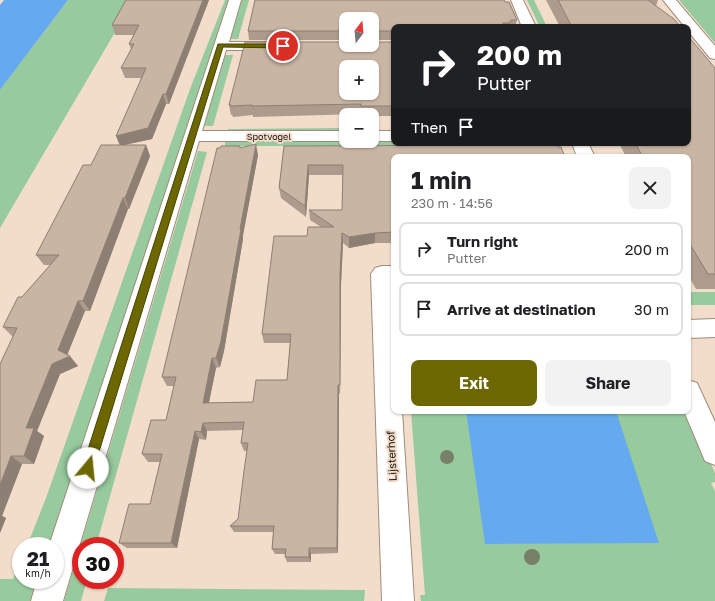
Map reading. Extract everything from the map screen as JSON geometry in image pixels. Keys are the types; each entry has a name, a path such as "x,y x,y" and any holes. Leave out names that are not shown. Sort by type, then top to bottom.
{"street":[{"path":"64,545 235,0"},
{"path":"517,0 528,24"},
{"path":"669,0 689,24"},
{"path":"691,26 715,55"},
{"path":"220,46 283,46"},
{"name":"Spotvogel","path":"192,136 339,136"},
{"path":"379,136 391,136"},
{"name":"Lijsterhof","path":"391,274 382,274 398,601"},
{"path":"691,329 715,328"},
{"path":"691,398 715,452"},
{"path":"47,601 50,589"}],"green space":[{"path":"68,0 134,0 0,228 0,90"},
{"path":"225,0 230,0 56,537 31,537 46,498 190,89"},
{"path":"242,0 249,0 238,39 229,39"},
{"path":"527,0 534,0 546,24 539,24"},
{"path":"679,0 715,0 715,43"},
{"path":"225,55 233,55 213,126 203,126"},
{"path":"339,128 339,133 227,134 228,129"},
{"path":"339,141 339,146 225,146 225,142"},
{"path":"379,141 391,141 391,146 379,146"},
{"path":"198,151 207,152 99,537 83,537"},
{"path":"691,292 715,292 715,305 691,305"},
{"path":"411,414 689,414 715,473 715,482 711,483 715,491 715,601 421,601 420,595 425,595"},
{"path":"72,574 72,589 84,589 81,601 64,601"},
{"path":"0,579 12,579 12,589 39,589 35,601 0,601"},
{"path":"124,588 365,590 364,601 104,601 108,589"}],"water":[{"path":"4,0 68,0 0,90 0,5"},
{"path":"466,414 617,414 659,543 485,544"}],"building":[{"path":"126,0 203,0 166,94 163,94 148,128 116,136 146,68 121,68 134,44 129,44 139,25 112,25"},
{"path":"255,0 504,0 505,2 509,2 517,20 511,20 509,23 503,24 391,24 391,31 379,31 379,12 339,12 339,31 248,31"},
{"path":"558,0 648,0 674,19 678,24 570,24"},
{"path":"691,40 715,68 715,274 708,274 691,246 691,154 641,154 637,146 691,146"},
{"path":"245,42 339,42 339,52 379,52 379,42 391,42 391,106 361,106 361,104 229,105"},
{"path":"256,144 221,341 216,358 212,358 203,403 253,402 256,380 287,380 291,334 262,334 274,236 307,236 308,227 334,227 309,210 342,210 343,165 308,165 305,206 279,188 284,146 339,146 339,148 379,148 379,146 558,146 561,147 564,154 391,154 391,232 349,237 342,233 340,274 340,385 338,385 337,548 309,548 309,557 285,557 286,549 272,549 274,526 230,526 238,519 248,443 241,443 244,422 203,423 201,432 195,431 171,543 124,543 124,537 121,537 129,504 150,504 162,454 142,454 151,420 166,420 176,377 162,377 217,148 220,148 221,146 240,146 240,148"},
{"path":"101,145 146,145 125,198 123,198 83,301 78,301 58,350 70,356 52,364 26,428 34,428 24,456 11,456 0,485 0,364 17,328 3,327 18,297 22,297 59,255 36,255 83,165 91,165"}],"route":[{"path":"88,468 220,46 283,46"}]}
